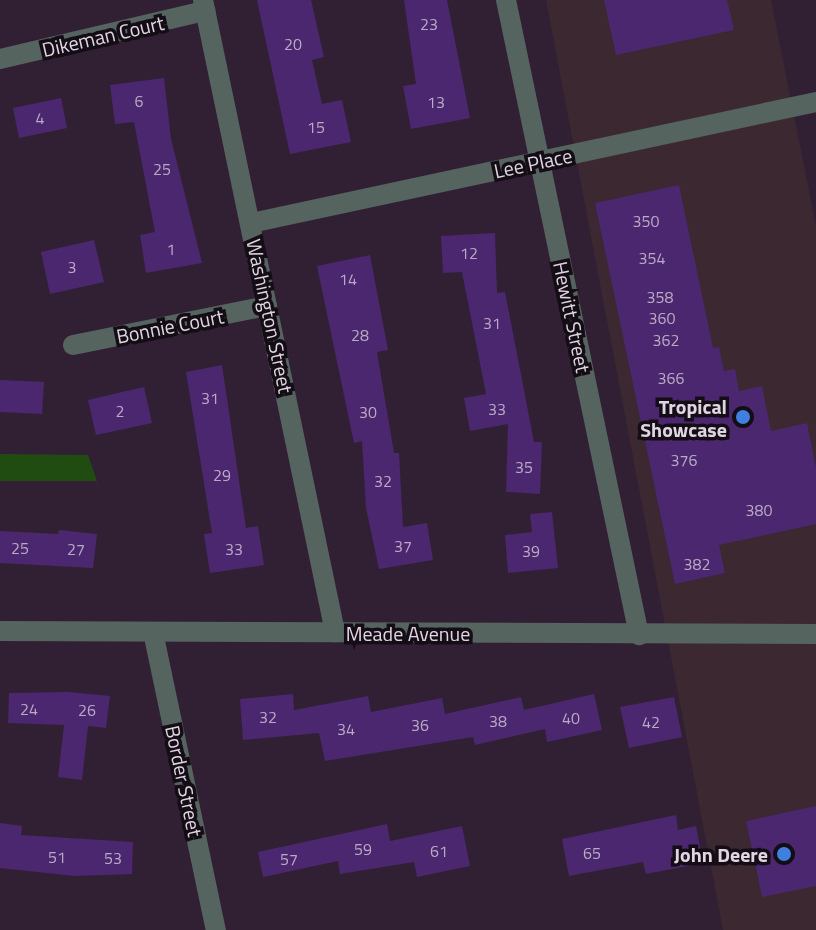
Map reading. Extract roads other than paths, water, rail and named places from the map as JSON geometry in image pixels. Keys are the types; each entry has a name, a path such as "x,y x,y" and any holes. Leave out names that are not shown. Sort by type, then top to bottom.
{"street":[{"name":"Hewitt Street","path":"506,0 639,635"},
{"name":"Dikeman Court","path":"0,59 204,6"},
{"name":"Washington Street","path":"204,6 335,632"},
{"name":"Lee Place","path":"251,223 816,102"},
{"name":"Bonnie Court","path":"73,345 267,306"},
{"name":"Meade Avenue","path":"0,631 816,634"},
{"name":"Border Street","path":"153,632 216,930"}],"place":[{"name":"Tropical Showcase","path":"743,417"},
{"name":"John Deere","path":"784,854"}]}
